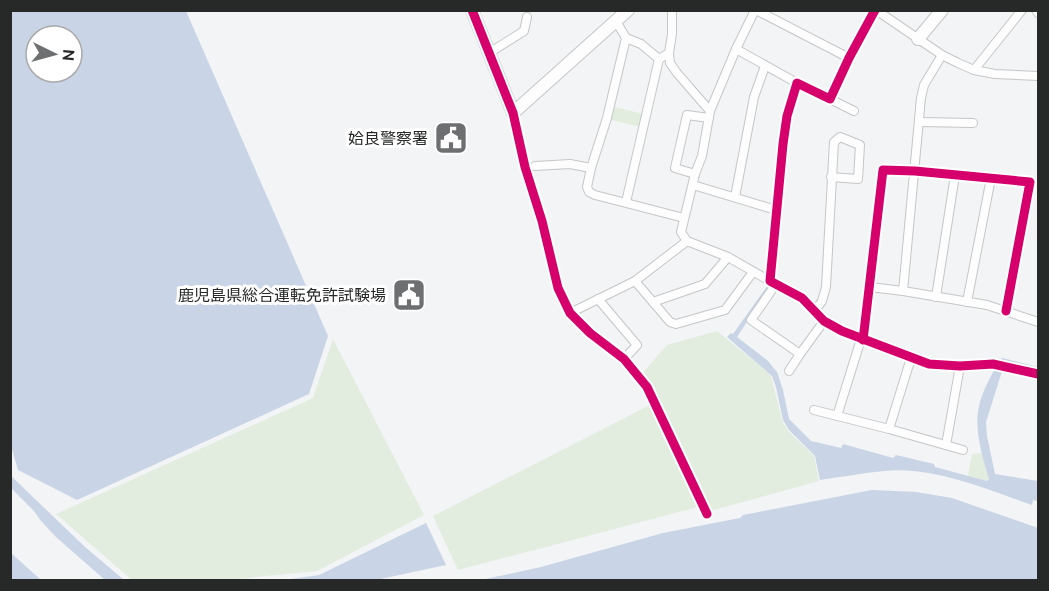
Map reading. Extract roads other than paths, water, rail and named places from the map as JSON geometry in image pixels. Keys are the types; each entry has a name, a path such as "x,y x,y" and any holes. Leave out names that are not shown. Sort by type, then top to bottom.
{"main road":[{"path":"472,10 513,113 628,10"},
{"path":"918,39 942,10"}],"street":[{"path":"672,10 670,63 709,115"},
{"path":"849,58 756,10 736,49 709,115 702,156 695,174 681,232 687,241 728,257 802,298 824,321 862,339 929,364 960,366 993,364 1038,374"},
{"path":"830,99 849,58 876,10 942,55 958,63 995,74 1038,76"},
{"path":"974,69 1022,10"},
{"path":"489,53 524,31 526,17"},
{"path":"616,21 626,38 641,44 659,59"},
{"path":"626,38 607,118 587,187 595,195 684,218"},
{"path":"736,49 854,111"},
{"path":"626,202 659,59 669,53"},
{"path":"903,291 924,85 942,55"},
{"path":"735,197 752,106 765,66"},
{"path":"797,82 787,116 777,210 773,282 751,320 800,354"},
{"path":"513,113 525,167 542,221 558,288 570,313 590,333 624,359 647,387 707,514"},
{"path":"695,174 675,168 687,115 709,115"},
{"path":"919,122 973,123"},
{"path":"814,312 822,301 826,287 831,177 834,142 840,137 860,146 858,179 831,177"},
{"path":"535,166 570,164 591,168"},
{"path":"837,416 862,339 883,170 1030,182 1006,311"},
{"path":"936,297 955,175"},
{"path":"967,302 991,178"},
{"path":"693,185 777,210"},
{"path":"570,313 635,281 687,241"},
{"path":"653,302 705,284 728,257"},
{"path":"635,281 670,322 675,324 725,310 753,272"},
{"path":"870,287 987,305 1038,322"},
{"path":"598,299 637,345 624,359"},
{"path":"789,371 824,321"},
{"path":"889,429 911,358"},
{"path":"946,445 960,366"},
{"path":"814,410 963,450"}],"water":[{"path":"10,11 186,11 328,336 309,394 77,500 18,470 11,446"},
{"path":"768,285 770,287 737,337 767,360 777,372 789,419 811,441 841,448 843,444 893,458 896,455 987,481 989,479 979,437 978,412 982,394 996,367 1003,368 986,422 995,474 1038,481 1038,505 1037,501 1033,500 1032,505 959,480 921,472 884,471 820,480 815,456 789,430 783,420 772,376 727,337 733,334"},
{"path":"10,475 85,547 124,580 105,580 56,537 11,488"},
{"path":"872,490 916,492 952,498 1038,528 1038,580 481,580 541,567 663,533"},
{"path":"426,523 446,565 376,580 284,580 319,575"},
{"path":"11,553 41,580 11,580"}],"waterway":[{"path":"1002,359 1038,368"}],"place":[{"name":"姶良警察署","path":"451,138"},
{"name":"鹿児島県総合運転免許試験場","path":"409,295"}]}
